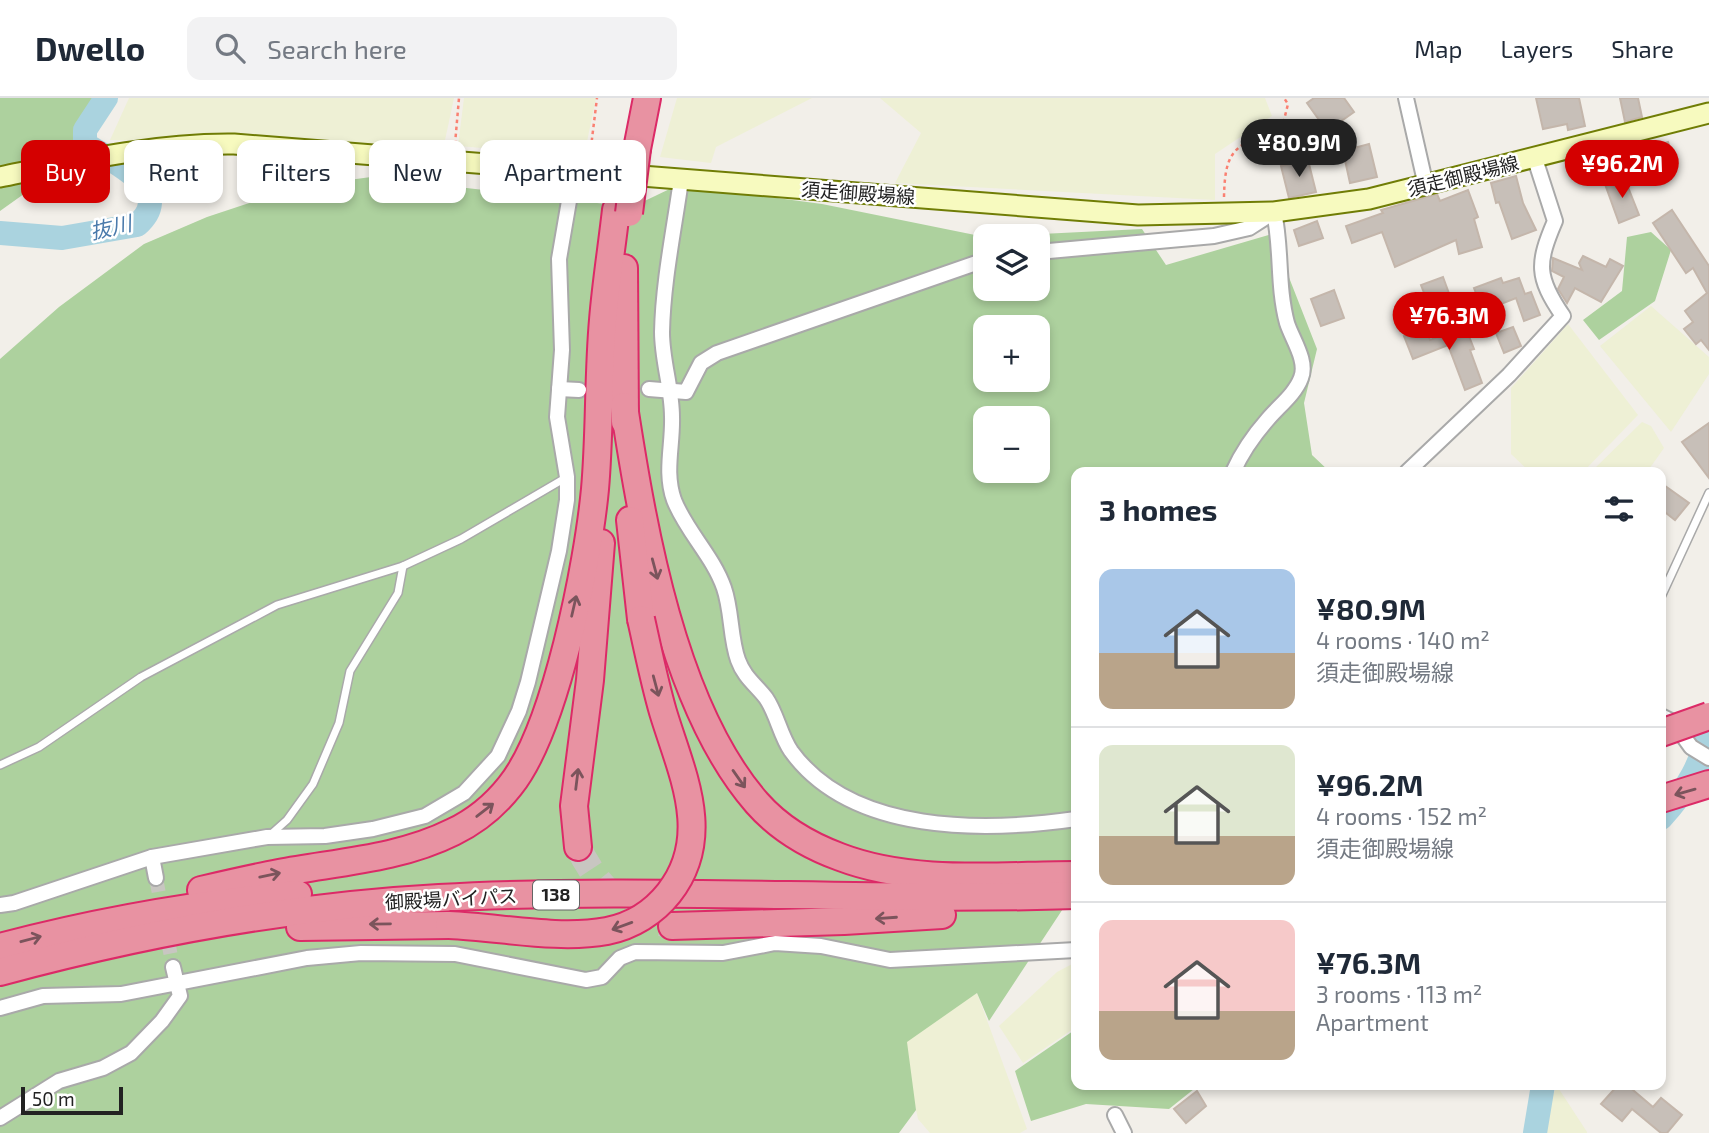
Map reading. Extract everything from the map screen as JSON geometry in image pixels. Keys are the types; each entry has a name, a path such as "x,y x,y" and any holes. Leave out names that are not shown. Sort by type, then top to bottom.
{"highway":[{"path":"630,140 633,98"},
{"path":"633,140 646,98"},
{"path":"62,931 184,894 415,847 454,832 488,809 511,785 529,757 545,717 574,608 587,542 594,491 603,320 608,278 623,203"},
{"path":"41,961 217,933 314,926 449,925 563,933 609,930 650,913 676,884 692,845 693,820 689,796 652,672 631,539 624,406 622,211"},
{"path":"578,847 573,806 590,680 601,546 608,278"},
{"path":"624,406 642,516 686,670 720,749 758,805 811,845 843,858 879,867 947,875 1071,875"},
{"path":"1666,731 1709,716"},
{"path":"1666,797 1709,784"},
{"name":"御殿場バイパス","path":"0,947 62,931 255,898 439,884 578,881 932,886 1071,881"},
{"name":"御殿場バイパス","path":"0,972 118,942 258,917 440,898 578,894 947,899 1071,895"},
{"path":"672,926 844,921 1071,901"}],"main road":[{"name":"須走御殿場線","path":"646,177 1139,215 1274,212 1369,199 1709,113"},
{"name":"須走御殿場線","path":"0,177 135,151 192,144 369,155"}],"street":[{"path":"1406,98 1426,186"},
{"path":"1412,467 1509,375 1563,316 1548,295 1540,269 1543,249 1555,221 1535,159"},
{"path":"681,180 662,335 673,417 668,467 675,503 723,584 737,657 743,671 766,698 791,751 809,771 858,802 906,820 977,827 1071,819"},
{"path":"0,905 14,903 152,857 267,837 325,836 402,822 443,806 482,776 509,735 528,682 559,551 567,500 567,477 558,440 562,350 559,259 573,203"},
{"path":"1050,251 1214,236 1249,228 1274,212 1280,239 1280,296 1292,340 1303,363 1303,376 1243,450 1235,467"},
{"path":"649,389 686,391 701,363 717,353 973,264"},
{"path":"559,390 579,390"},
{"path":"1666,718 1673,722 1695,750 1709,758"},
{"path":"152,857 156,878"},
{"path":"0,1008 43,996 121,994 307,958 361,953 455,954 586,980 602,977 620,958 635,952 723,953 775,943 821,946 890,960 1071,950"},
{"path":"0,1118 59,1081 103,1068 131,1053 162,1021 180,996 173,967"},
{"path":"1115,1115 1124,1133"}],"lane":[{"path":"0,765 39,747 141,677 277,605 403,566 461,539 567,477"},
{"path":"1666,586 1709,494"},
{"path":"267,837 287,820 313,784 339,723 351,671 398,593 403,566"}],"path":[{"path":"455,140 458,98"},
{"path":"588,140 597,98"},
{"path":"1223,214 1225,166 1233,151 1283,124 1288,104 1284,98"}],"green space":[{"path":"0,98 112,98 91,140 21,140 21,196 0,211"},
{"path":"129,98 454,98 445,140 369,140 369,144 355,144 355,140 110,140"},
{"path":"464,98 596,98 587,140 480,140 480,148 466,147 466,140 459,140"},
{"path":"677,98 812,98 716,147 711,163 660,157"},
{"path":"880,98 1265,98 1272,116 1215,154 1215,200 895,183 921,133"},
{"path":"369,177 369,203 466,203 466,188 480,190 480,203 597,203 632,207 646,203 646,200 678,185 822,204 973,235 973,301 1050,301 1050,234 1142,229 1166,265 1272,234 1317,349 1304,403 1312,455 1325,467 1071,467 1071,897 989,1021 977,993 907,1042 916,1110 899,1133 0,1133 0,359 59,307 144,244 207,217 249,203 355,203 355,179"},
{"path":"1651,232 1671,250 1655,301 1599,340 1583,320 1622,291 1627,237"},
{"path":"1651,306 1709,357 1709,374 1671,432 1600,346"},
{"path":"1568,324 1638,415 1588,467 1525,467 1511,454 1511,388"},
{"path":"1642,422 1651,426 1664,448 1651,467 1596,467"},
{"path":"1071,965 1071,1030 1023,1063 999,1026 1057,972"},
{"path":"977,993 1027,1129 1020,1133 930,1133 918,1119 901,1040"},
{"path":"1071,1032 1071,1090 1193,1090 1169,1109 1086,1104 1031,1121 1015,1071"},
{"path":"1555,1090 1560,1090 1587,1132 1587,1133 1536,1133"}],"building":[{"path":"1314,98 1344,98 1354,112 1327,131 1307,103"},
{"path":"1536,98 1579,98 1585,126 1568,130 1567,124 1543,129"},
{"path":"1620,98 1638,98 1642,117 1625,122"},
{"path":"1668,142 1673,159 1650,165 1646,149"},
{"path":"1369,144 1377,177 1350,183 1343,151"},
{"path":"1308,160 1316,192 1289,198 1281,166"},
{"path":"1516,176 1523,203 1536,230 1512,239 1499,202 1496,203 1491,183"},
{"path":"1624,177 1639,215 1619,223 1605,184"},
{"path":"1468,190 1478,217 1474,219 1482,247 1459,254 1456,240 1395,267 1382,232 1352,243 1346,226 1383,213 1381,210 1437,194 1440,201"},
{"path":"1672,210 1709,266 1709,350 1701,340 1696,344 1684,329 1693,322 1685,311 1707,293 1693,268 1686,273 1653,223"},
{"path":"1317,221 1323,238 1299,246 1294,230"},
{"path":"1583,256 1606,267 1610,259 1623,266 1601,302 1575,288 1567,303 1558,289 1564,277 1552,271 1553,258 1582,270 1579,263"},
{"path":"1443,277 1451,299 1430,308 1421,285"},
{"path":"1501,278 1503,283 1519,278 1525,294 1531,292 1540,315 1524,321 1516,298 1483,311 1474,288"},
{"path":"1334,290 1344,318 1321,326 1311,299"},
{"path":"1465,326 1482,383 1465,390 1448,345 1413,359 1404,336 1426,328 1430,340"},
{"path":"1513,327 1521,346 1504,353 1496,333"},
{"path":"1709,423 1709,478 1682,442"},
{"path":"1666,487 1689,503 1675,520 1666,513"},
{"path":"1614,1090 1633,1090 1653,1107 1661,1098 1682,1115 1667,1133 1661,1133 1632,1109 1622,1121 1601,1104"},
{"path":"1197,1091 1206,1106 1186,1123 1174,1109"}],"waterway":[{"name":"抜川","path":"0,233 62,238 137,225 148,212 150,200 136,177 85,144 85,130 106,98"},
{"path":"1666,812 1699,763 1709,723"},
{"path":"1535,1133 1542,1090"}],"tunnel":[{"path":"578,847 595,875 615,898 641,915 672,926"},
{"path":"156,878 173,967"}]}
